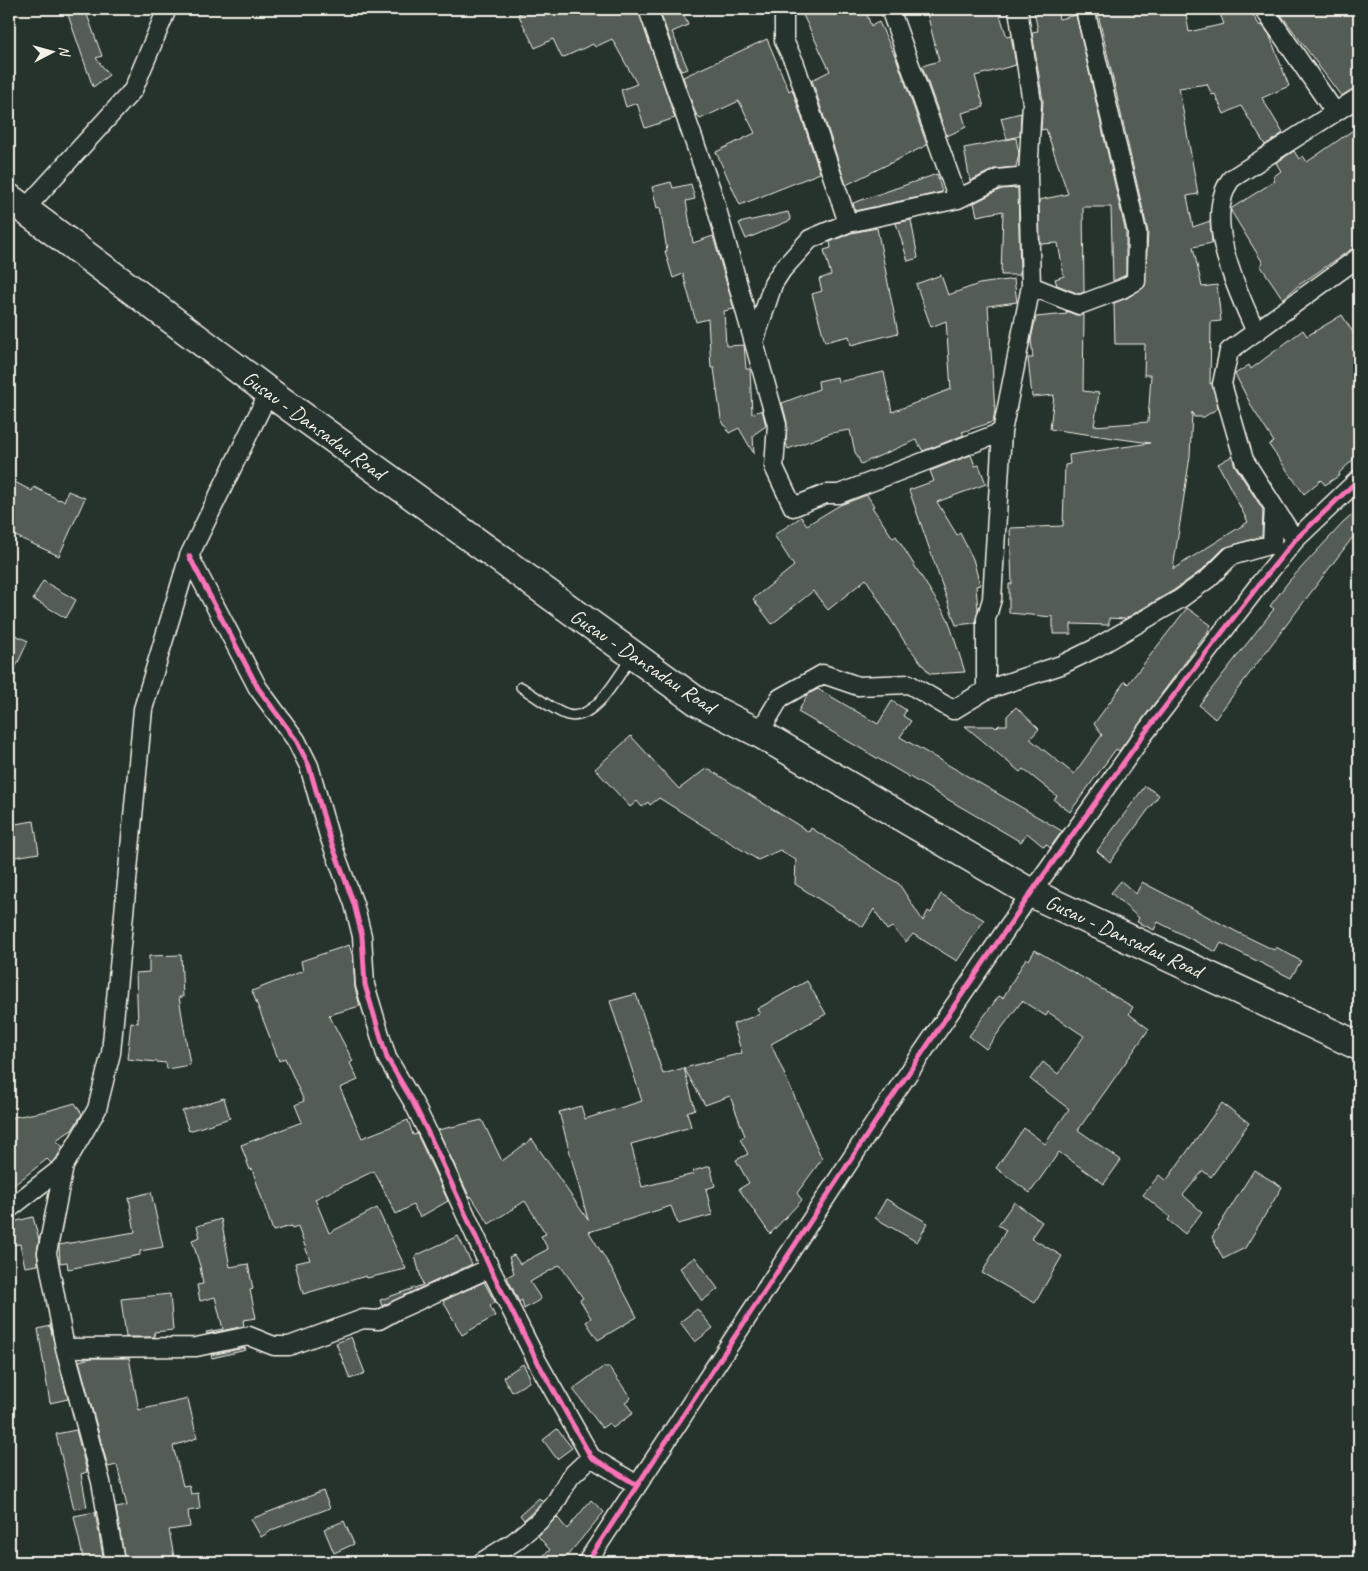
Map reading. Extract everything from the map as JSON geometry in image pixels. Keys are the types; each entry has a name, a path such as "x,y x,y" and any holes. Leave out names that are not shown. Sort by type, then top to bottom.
{"main road":[{"name":"Gusau - Dansadau Road","path":"16,204 269,392 698,702 759,732 1031,893 1359,1046"}],"street":[{"path":"16,204 133,90 167,9"},
{"path":"648,9 713,195 777,425 774,467 793,507 826,494 838,494 1002,432"},
{"path":"784,9 784,41 795,64 848,223"},
{"path":"890,9 958,199"},
{"path":"986,690 986,620 992,599 1002,432 1031,286 1028,176 1032,103 1018,9"},
{"path":"1031,286 1079,304 1122,289 1136,281 1136,224 1085,9"},
{"path":"1264,9 1334,111"},
{"path":"1256,332 1234,283 1219,217 1224,189 1231,179 1334,111 1359,97"},
{"path":"754,342 773,284 782,270 810,239 848,223 958,199 998,180 1028,176"},
{"path":"1295,540 1244,460 1222,384 1229,351 1359,257"},
{"path":"115,1562 114,1545 101,1482 65,1348 47,1253 64,1166 97,1109 111,1053 143,709 189,556 269,392"},
{"path":"587,1562 793,1251 882,1112 1031,893 1144,734 1295,540 1359,479"},
{"path":"759,732 780,698 823,674 858,686 909,684 953,710 986,690 1061,665 1094,650 1180,599 1210,578 1231,556 1272,544 1274,507"},
{"path":"189,556 258,688 296,740 309,766 329,836 354,904 362,936 366,985 387,1058 399,1082 413,1102 490,1268 537,1361 591,1457 637,1485"},
{"path":"9,1209 64,1166"},
{"path":"65,1348 196,1347 249,1336 274,1346 289,1346 364,1319 379,1320 396,1310 490,1268"},
{"path":"482,1562 514,1542 539,1521 554,1505 570,1477 591,1457"}],"lane":[{"path":"521,687 568,716 584,715 595,708 633,656"}],"building":[{"path":"66,9 85,9 102,56 96,58 109,75 93,87"},
{"path":"530,9 638,9 675,118 645,128 637,103 626,107 621,90 637,84 612,39 595,47 593,44 562,58 553,39 535,48 518,14"},
{"path":"659,9 681,9 688,25 672,32 688,69 681,71"},
{"path":"816,9 865,9 871,26 879,22 897,60 927,145 846,185 812,80 830,71 803,15"},
{"path":"926,9 998,9 1007,37 1011,36 1016,65 975,76 984,107 962,113 966,127 947,136 922,66 939,61"},
{"path":"1057,9 1059,19 1076,15 1126,233 1126,275 1113,281 1111,207 1083,207 1084,292 1079,294 1057,285 1055,279 1064,276 1058,243 1040,244 1039,200 1068,194 1046,129 1041,130 1043,101 1032,32 1038,31 1034,11"},
{"path":"1097,9 1185,9 1189,32 1224,24 1218,9 1249,9 1260,26 1262,25 1269,34 1289,86 1262,98 1283,133 1265,145 1241,106 1224,114 1215,94 1212,95 1207,84 1179,88 1198,194 1187,196 1193,227 1210,221 1212,243 1193,247 1202,287 1217,285 1221,321 1211,322 1210,384 1212,383 1218,408 1204,417 1194,417 1192,412 1190,456 1173,569 1248,522 1218,464 1232,456 1235,466 1263,510 1262,536 1224,548 1202,570 1174,590 1125,619 1109,618 1109,625 1071,624 1071,634 1053,634 1053,617 1009,613 1009,584 1012,584 1010,528 1063,526 1065,465 1070,464 1069,455 1150,443 1050,429 1054,395 1032,397 1028,358 1033,358 1031,339 1036,317 1067,314 1066,311 1076,315 1084,315 1083,391 1099,393 1094,426 1148,422 1151,375 1144,375 1145,344 1115,344 1114,303 1127,298 1145,286 1148,232"},
{"path":"1277,9 1359,9 1359,86 1341,96"},
{"path":"767,39 789,91 792,89 820,173 740,205 716,152 755,133 739,101 700,119 695,112 683,77"},
{"path":"1021,113 1020,136 1007,139 1001,118"},
{"path":"1359,126 1359,247 1353,248 1299,285 1283,299 1260,265 1263,263 1231,211 1232,208 1275,181 1273,177 1281,171 1276,163 1294,151 1299,159 1303,156 1307,162"},
{"path":"1016,138 1019,154 1016,167 994,169 970,181 964,148"},
{"path":"937,174 942,192 855,211 853,203"},
{"path":"671,182 673,188 691,184 695,199 686,201 693,243 713,236 734,309 724,311 726,346 744,345 746,369 750,369 752,414 762,410 766,426 753,435 754,454 739,428 729,433 721,419 714,368 711,368 708,319 696,322 683,274 673,278 665,251 667,251 660,207 657,208 652,187"},
{"path":"1018,188 1020,275 1001,275 1003,211 977,216 974,203 1001,189"},
{"path":"788,212 791,220 746,239 739,223"},
{"path":"911,220 918,258 908,261 896,223"},
{"path":"877,228 898,333 851,345 849,336 825,342 812,294 822,291 819,279 831,275 824,250 831,248 830,242 851,233"},
{"path":"941,275 948,295 979,284 1014,279 1017,302 988,306 995,410 993,422 962,432 964,435 923,451 916,440 861,464 855,452 850,430 831,433 788,449 786,443 787,422 782,403 819,389 818,381 837,377 838,382 884,372 892,412 951,389 946,321 931,327 916,284"},
{"path":"1342,315 1359,342 1359,454 1339,473 1340,475 1325,485 1321,480 1304,494 1269,445 1274,442 1253,409 1235,374 1249,365 1251,369 1303,330 1307,336"},
{"path":"971,455 975,466 979,465 986,484 937,502 957,535 960,533 973,559 980,585 976,586 978,610 975,623 956,625 909,490 934,481 930,471"},
{"path":"9,479 32,491 34,487 59,500 64,501 68,491 85,498 59,556 9,533"},
{"path":"867,495 874,506 872,507 893,538 896,536 948,619 965,672 930,674 904,641 866,579 828,610 813,591 772,624 753,599 794,566 774,535 801,517 807,525 840,505"},
{"path":"1359,509 1359,529 1215,719 1199,705 1274,609 1270,606 1289,581 1343,523"},
{"path":"43,581 76,600 66,618 33,599"},
{"path":"1187,608 1211,625 1207,633 1119,751 1116,749 1070,812 1054,800 1057,796 1023,769 1020,772 965,726 994,726 996,728 999,725 1007,725 1007,716 1016,707 1039,729 1030,739 1074,774 1102,735 1094,724 1125,681 1128,684"},
{"path":"9,632 28,641 9,682"},
{"path":"818,689 878,724 892,701 906,710 903,716 911,721 900,737 1062,831 1050,848 1046,844 1044,847 1027,833 1021,842 798,712 808,694"},
{"path":"631,736 679,789 707,768 809,832 811,828 899,884 923,921 928,911 931,913 941,894 984,920 957,961 913,934 906,942 892,927 887,930 874,909 863,927 795,884 796,860 780,850 758,860 659,798 650,805 648,802 642,807 637,801 630,807 595,769"},
{"path":"1145,786 1159,795 1110,862 1097,851"},
{"path":"34,821 39,853 9,858 9,825"},
{"path":"1121,881 1136,894 1142,882 1237,932 1274,950 1276,947 1301,961 1291,978 1221,943 1216,952 1158,922 1154,930 1137,922 1139,918 1111,893"},
{"path":"349,945 353,957 355,988 360,1006 329,1015 353,1061 350,1063 358,1080 340,1088 362,1138 408,1120 413,1135 417,1134 448,1201 420,1217 413,1205 396,1214 374,1171 315,1199 329,1233 377,1208 406,1269 367,1278 366,1276 303,1294 295,1263 310,1260 298,1227 292,1229 291,1226 273,1231 252,1169 250,1170 241,1145 302,1122 295,1105 304,1101 285,1058 279,1061 252,991 303,971 301,961"},
{"path":"1035,950 1133,1007 1129,1014 1149,1029 1078,1130 1121,1160 1104,1184 1059,1152 1030,1193 996,1168 1024,1128 1045,1144 1069,1109 1030,1079 1043,1062 1058,1074 1084,1036 1048,1012 1046,1016 1022,1001 986,1049 969,1036 999,996 1003,998 1026,958 1029,960"},
{"path":"181,955 183,997 179,997 190,1065 167,1069 166,1063 127,1059 131,1022 138,1023 136,973 149,972 149,956"},
{"path":"807,981 826,1014 771,1044 822,1159 797,1193 802,1200 770,1234 739,1189 749,1183 736,1160 748,1154 740,1139 745,1136 730,1096 705,1105 684,1068 742,1053 733,1024 760,1014 757,1009"},
{"path":"636,994 663,1074 684,1068 695,1109 687,1112 691,1127 631,1144 642,1187 694,1174 693,1171 710,1166 715,1186 706,1189 712,1215 678,1224 671,1206 589,1232 614,1273 637,1317 598,1340 586,1322 591,1318 580,1300 583,1298 560,1265 530,1282 541,1299 524,1309 522,1300 519,1302 507,1277 514,1273 509,1257 514,1255 520,1264 548,1249 541,1236 546,1234 525,1201 489,1224 471,1196 470,1198 438,1130 482,1120 502,1161 532,1139 588,1220 559,1112 581,1106 585,1119 642,1101 610,1001"},
{"path":"224,1098 230,1118 189,1131 182,1111"},
{"path":"75,1103 82,1114 72,1130 56,1140 63,1147 56,1159 51,1163 47,1159 9,1189 9,1118 47,1111"},
{"path":"1222,1103 1249,1123 1211,1177 1203,1171 1183,1195 1202,1212 1185,1234 1168,1220 1170,1217 1143,1195 1159,1175 1166,1181"},
{"path":"1254,1170 1282,1187 1245,1248 1223,1259 1212,1237"},
{"path":"151,1192 163,1247 140,1251 140,1255 68,1269 67,1262 60,1263 59,1245 135,1232 129,1198"},
{"path":"886,1199 928,1223 917,1242 875,1218"},
{"path":"1014,1202 1042,1222 1031,1238 1062,1256 1035,1303 982,1273 1006,1230 998,1225"},
{"path":"33,1217 39,1240 37,1251 38,1265 25,1267 20,1244 12,1245 9,1223"},
{"path":"221,1219 230,1267 248,1264 253,1289 250,1290 256,1318 243,1320 244,1326 207,1334 206,1332 223,1329 215,1297 200,1301 197,1285 203,1284 192,1240 200,1237 197,1226"},
{"path":"458,1236 472,1264 382,1306 380,1300 423,1285 415,1256"},
{"path":"695,1257 718,1289 702,1301 680,1268"},
{"path":"484,1282 495,1302 490,1306 495,1316 462,1335 443,1301"},
{"path":"170,1294 173,1330 154,1332 155,1337 126,1337 121,1299"},
{"path":"697,1309 713,1328 695,1342 680,1322"},
{"path":"50,1326 68,1399 50,1403 38,1329"},
{"path":"351,1337 365,1373 350,1379 336,1343"},
{"path":"245,1348 246,1350 212,1358 211,1355"},
{"path":"91,1358 129,1358 139,1410 188,1399 197,1438 173,1446 183,1486 189,1485 191,1494 198,1493 200,1509 188,1511 190,1527 169,1530 174,1557 146,1562 125,1562 116,1508 127,1506 117,1465 108,1467 79,1361"},
{"path":"523,1364 529,1375 529,1382 512,1392 503,1377"},
{"path":"603,1367 609,1367 631,1398 625,1402 633,1413 613,1428 609,1423 602,1428 573,1389"},
{"path":"557,1429 572,1448 557,1459 543,1440"},
{"path":"76,1430 87,1472 81,1474 87,1507 74,1509 56,1434"},
{"path":"323,1491 330,1508 274,1529 261,1537 251,1519"},
{"path":"539,1498 543,1502 524,1520 520,1515"},
{"path":"591,1500 604,1512 562,1562 536,1562 550,1550 538,1536 557,1517 567,1529"},
{"path":"95,1512 104,1562 84,1562 74,1516"},
{"path":"344,1521 354,1544 334,1553 324,1529"}],"cycle path":[{"path":"587,1562 882,1112 1031,893 1144,734 1295,540 1359,479"},
{"path":"189,556 258,688 296,740 309,766 329,836 354,904 362,936 365,985 387,1058 413,1102 490,1268 537,1361 591,1457 637,1485"}]}
